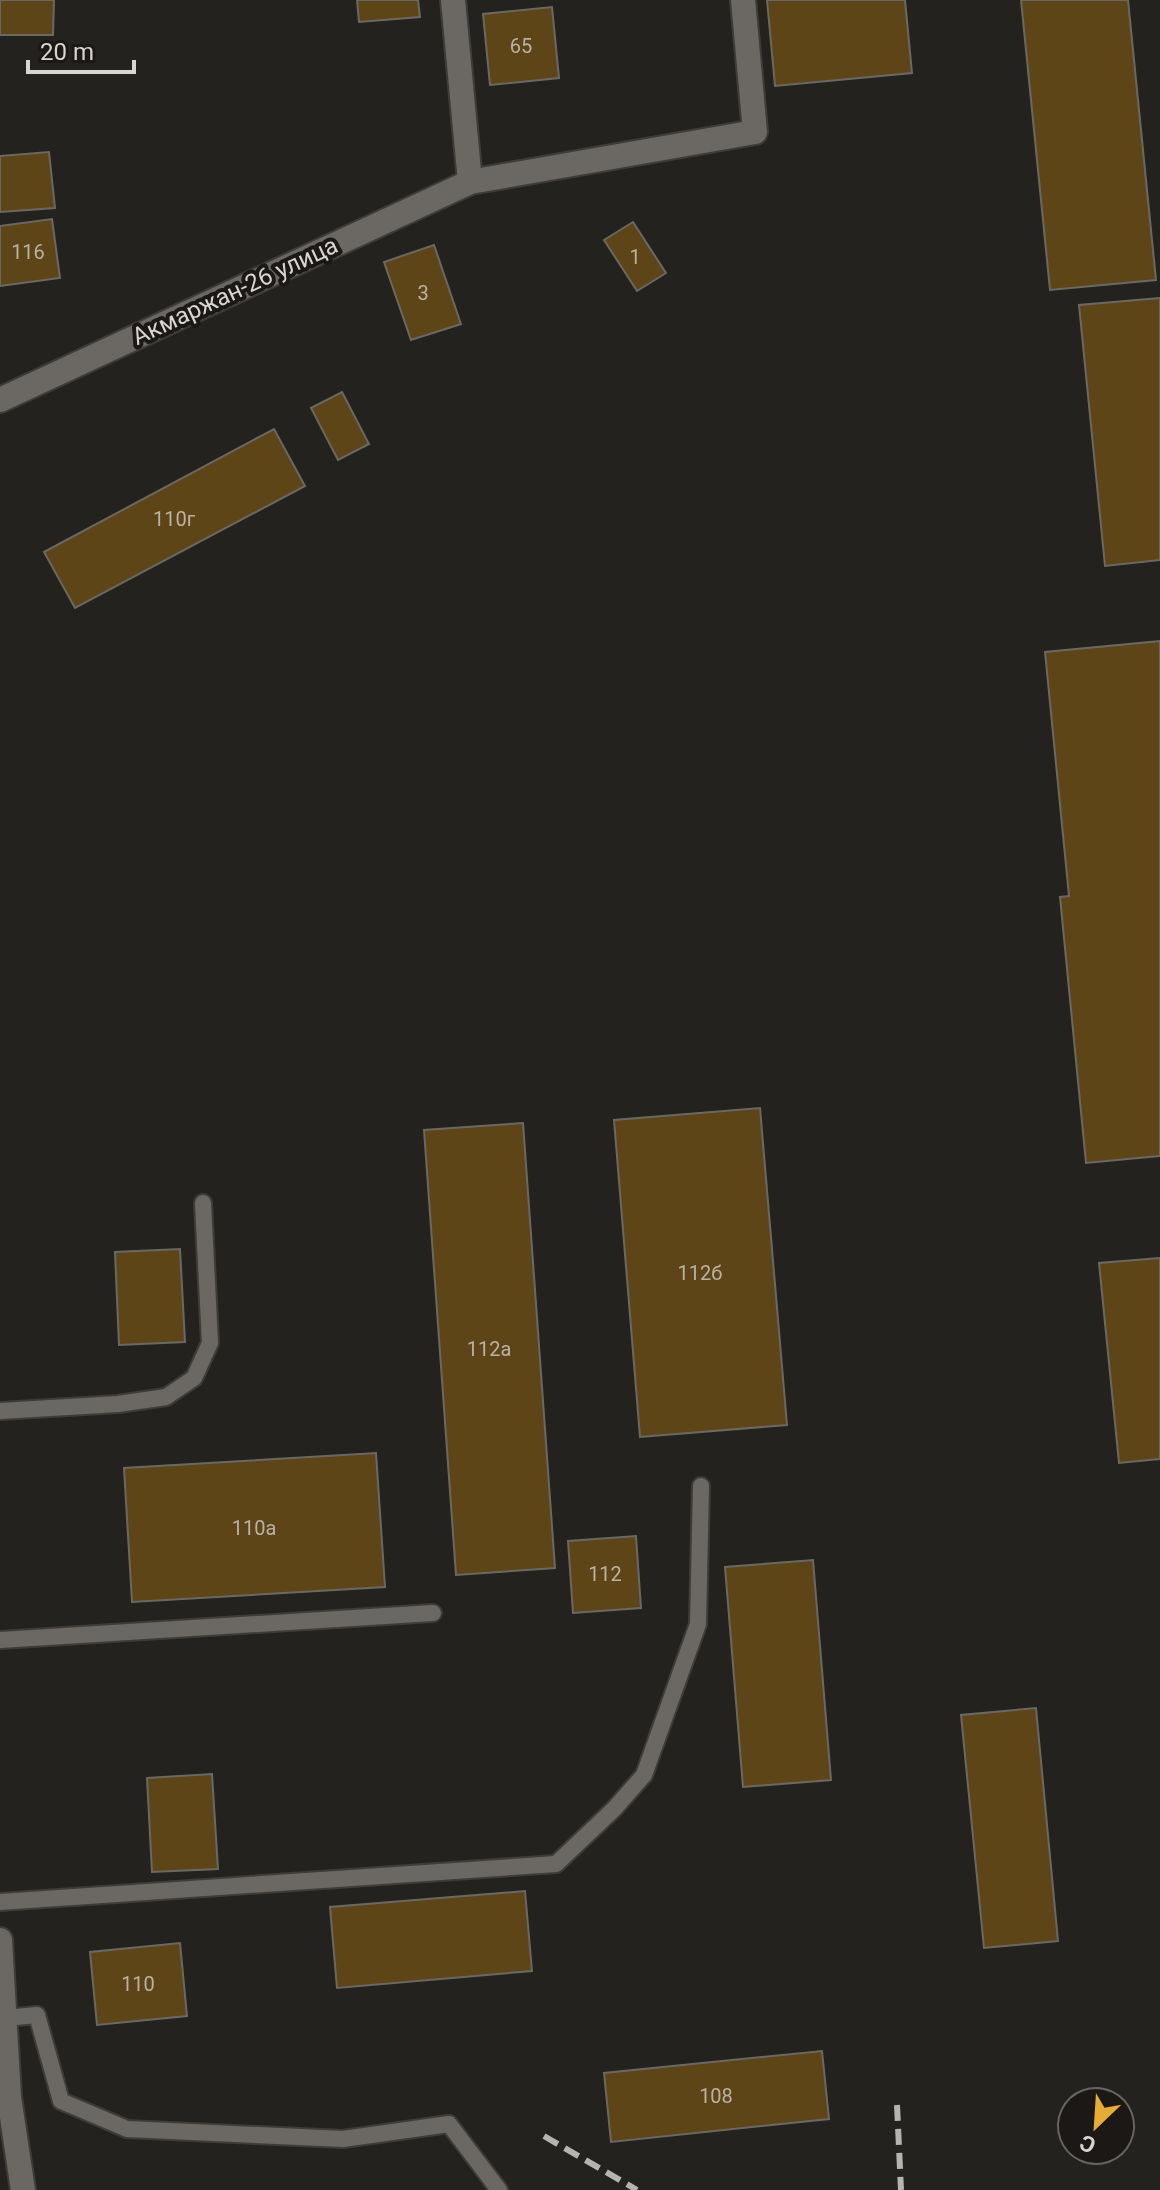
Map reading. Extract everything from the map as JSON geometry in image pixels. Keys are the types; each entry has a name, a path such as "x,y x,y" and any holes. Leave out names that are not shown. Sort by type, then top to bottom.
{"street":[{"path":"453,0 470,182"},
{"name":"Акмаржан-26 улица","path":"0,400 470,182 755,132 743,0"},
{"path":"0,1940 2,2018 9,2097 23,2190"}],"lane":[{"path":"0,1411 118,1404 166,1397 194,1378 210,1343 203,1203"},
{"path":"0,1902 556,1864 614,1809 644,1775 698,1624 701,1486"},
{"path":"0,1640 433,1613"},
{"path":"2,2018 37,2015 61,2101 127,2129 343,2139 449,2124 499,2190"}],"building":[{"path":"0,0 54,0 53,35 0,35"},
{"path":"357,0 418,0 420,17 359,22"},
{"path":"767,0 905,0 912,73 775,86"},
{"path":"1021,0 1128,0 1156,280 1050,290"},
{"path":"552,7 559,78 490,85 483,14"},
{"path":"49,152 55,208 0,212 0,156"},
{"path":"52,219 60,278 0,286 0,226"},
{"path":"633,222 666,273 637,291 604,240"},
{"path":"434,245 461,324 411,340 384,262"},
{"path":"1160,298 1160,560 1105,566 1079,305"},
{"path":"342,392 369,444 338,460 311,408"},
{"path":"274,429 305,486 75,608 44,552"},
{"path":"1160,641 1160,1156 1086,1163 1060,897 1069,896 1045,652"},
{"path":"760,1108 787,1425 640,1437 614,1120"},
{"path":"523,1123 555,1568 456,1575 424,1130"},
{"path":"180,1249 185,1342 119,1345 115,1252"},
{"path":"1160,1258 1160,1459 1119,1463 1099,1263"},
{"path":"376,1453 385,1587 132,1602 124,1468"},
{"path":"636,1536 641,1608 573,1613 568,1541"},
{"path":"813,1560 831,1780 743,1787 725,1567"},
{"path":"1036,1708 1058,1941 984,1948 961,1715"},
{"path":"212,1774 218,1869 152,1872 147,1778"},
{"path":"525,1891 532,1971 337,1988 330,1907"},
{"path":"180,1943 187,2016 97,2025 90,1952"},
{"path":"822,2051 829,2119 611,2142 604,2073"}],"railway":[{"path":"897,2105 901,2190"},
{"path":"544,2136 637,2190"}]}
